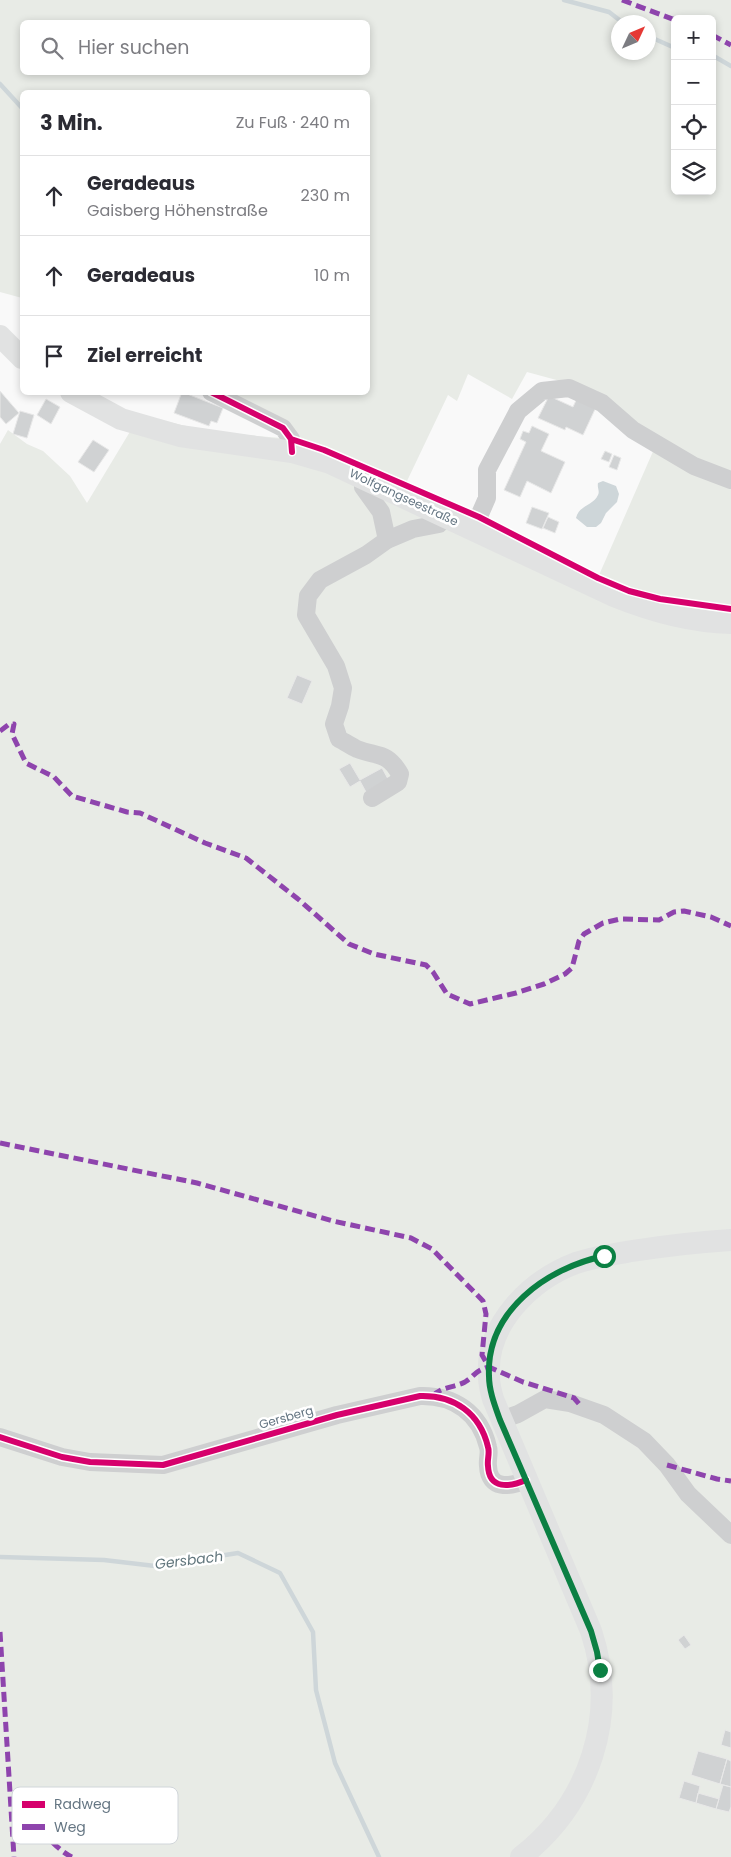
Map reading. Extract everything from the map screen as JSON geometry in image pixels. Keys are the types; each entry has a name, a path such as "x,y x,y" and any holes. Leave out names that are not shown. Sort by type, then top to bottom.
{"main road":[{"path":"0,336 20,356"},
{"name":"Wolfgangseestraße","path":"77,395 121,419 180,436 292,452 330,463 445,516 595,589 634,604 691,619 731,623"},
{"path":"521,1857 541,1840 562,1817 577,1794 590,1763 597,1736 601,1698 599,1661 595,1642 500,1420 493,1399 488,1376 494,1344 501,1326 512,1308 535,1286 560,1270 594,1258 682,1244 731,1240"}],"street":[{"path":"473,530 487,498 487,470 518,411 542,391 569,388 602,403 633,430 694,466 731,480"},
{"path":"217,395 283,428 291,440 292,452"},
{"path":"365,478 363,487 381,512 387,540"},
{"path":"372,798 398,782 400,774 394,763 382,755 357,749 340,739 334,724 343,688 336,666 306,615 308,596 320,580 366,555 387,540 414,529 439,524 445,516"},
{"name":"Gersberg","path":"0,1437 62,1457 80,1460 163,1465 337,1415 420,1396 433,1396 457,1402 474,1417 487,1443 489,1454 488,1466 493,1480 505,1486 526,1480"},
{"path":"500,1420 518,1414 545,1399 570,1403 604,1415 649,1446 688,1494 731,1535"}],"shaded area":[{"path":"0,0 731,0 731,1857 0,1857 0,444 8,430 27,444 43,451 70,476 87,503 140,415 211,432 281,438 222,395 370,395 370,90 20,90 20,297 0,292","holes":["527,372 597,391 658,440 596,582 407,481 448,395 457,401 468,374 512,399"]},
{"path":"603,481 616,486 619,494 617,502 606,513 601,523 596,527 587,527 576,518 580,510 596,499 599,494 598,483"}],"building":[{"path":"0,391 19,413 6,424 0,417"},
{"path":"181,395 190,395 223,408 217,423 211,421 209,426 174,413"},
{"path":"549,396 573,407 578,396 597,405 583,435 566,427 565,430 538,418"},
{"path":"46,399 60,407 51,424 37,415"},
{"path":"20,411 34,415 27,438 13,434"},
{"path":"532,426 549,434 541,451 565,462 551,493 527,481 520,497 504,490 526,442 520,439 523,431 529,433"},
{"path":"93,440 109,450 94,472 78,462"},
{"path":"605,451 612,454 609,462 601,459"},
{"path":"614,455 621,458 617,470 609,467"},
{"path":"532,507 549,513 542,529 526,523"},
{"path":"548,517 559,522 555,533 543,528"},
{"path":"297,675 312,681 302,704 287,698"},
{"path":"350,763 360,780 382,768 388,779 366,792 360,781 350,787 339,769"},
{"path":"684,1635 691,1645 685,1649 678,1640"},
{"path":"725,1730 731,1732 731,1748 721,1745"},
{"path":"698,1751 727,1759 720,1784 691,1775"},
{"path":"727,1759 731,1761 731,1787 720,1784"},
{"path":"684,1781 700,1786 696,1803 679,1798"},
{"path":"723,1785 731,1787 731,1807 729,1812 716,1809"},
{"path":"698,1793 719,1799 716,1809 696,1803"}],"waterway":[{"path":"564,0 609,12 613,15"},
{"path":"656,40 671,46"},
{"path":"716,57 731,66"},
{"path":"0,84 20,106"},
{"name":"Gersbach","path":"0,1557 104,1560 155,1566 238,1553 280,1573 313,1632 316,1690 335,1763 379,1857"}],"marked path":[{"path":"622,0 671,18"},
{"path":"716,37 731,45"},
{"path":"0,731 8,725 14,724 12,734 26,763 54,777 72,796 127,812 140,813 205,843 246,858 298,899 349,944 374,954 426,965 433,972 447,994 470,1004 516,993 544,984 565,974 572,968 579,941 584,934 603,923 620,919 659,920 674,912 684,911 711,917 731,926"},
{"path":"0,1143 197,1183 333,1221 411,1238 432,1249 483,1301 486,1314 482,1355 489,1367 523,1382 574,1398 581,1406"},
{"path":"433,1396 440,1390 465,1382 478,1372 489,1367"},
{"path":"667,1465 731,1481"},
{"path":"0,1632 12,1825"},
{"path":"13,1844 14,1857"},
{"path":"54,1844 72,1857"}],"cycle path":[{"path":"217,395 283,428 291,439 292,452"},
{"path":"291,439 324,450 479,517 598,578 629,591 660,599 731,609"},
{"path":"0,1437 62,1457 90,1462 163,1465 337,1415 420,1396 444,1399 464,1408 472,1416 484,1435 489,1452 489,1474 496,1483 507,1485 526,1480"}],"route":[{"path":"600,1670 591,1631 500,1420 488,1376 494,1344 501,1326 512,1308 535,1286 551,1275 578,1263 604,1256"}]}
